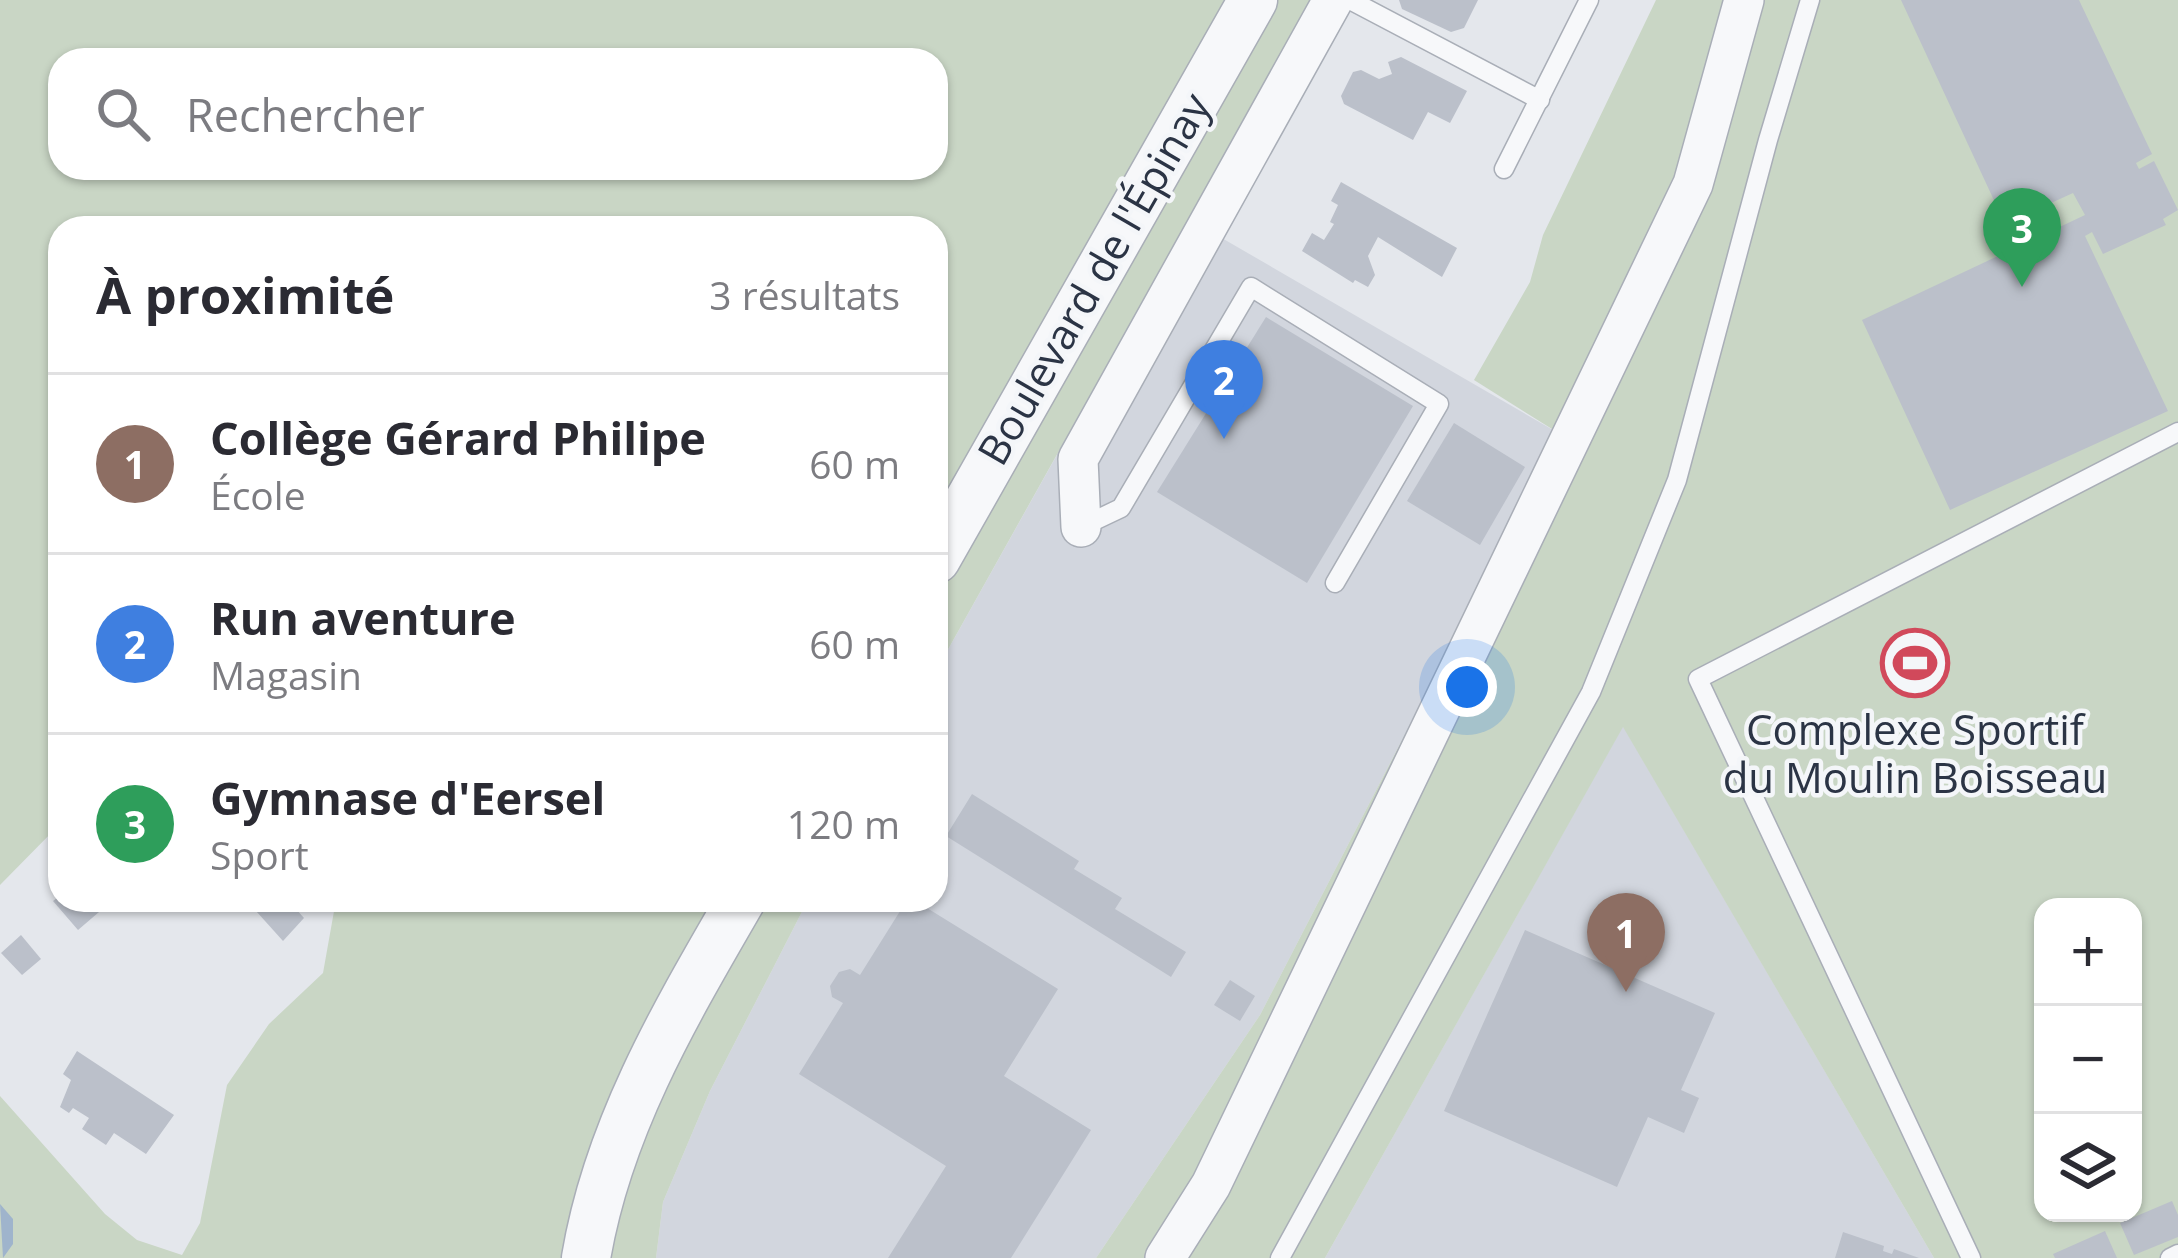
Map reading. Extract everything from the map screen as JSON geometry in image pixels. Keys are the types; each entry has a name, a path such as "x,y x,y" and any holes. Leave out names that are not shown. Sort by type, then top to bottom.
{"street":[{"name":"Boulevard de l'Épinay","path":"948,538 1252,0"},
{"path":"1081,527 1078,459 1334,0"},
{"path":"1165,1258 1221,1163 1694,184 1744,0"},
{"path":"586,1258 602,1190 634,1098 734,912"}],"lane":[{"path":"1350,0 1540,100"},
{"path":"1504,169 1589,0"},
{"path":"1280,1258 1591,692 1678,480 1810,0"},
{"path":"1081,527 1121,508 1251,287 1439,404 1335,583"},
{"path":"1971,1258 1698,680 2178,432"}],"shaded area":[{"path":"1189,219 1560,434 1260,1015 1096,1258 656,1258 663,1202 710,1091 802,912 948,912 948,650"},
{"path":"1623,726 1934,1258 1325,1258"}],"green space":[{"path":"0,0 1311,0 948,650 948,216 48,216 48,836 0,885"},
{"name":"Complexe Sportif du Moulin Boisseau","path":"1656,0 2178,0 2178,1258 1934,1258 1623,727 1325,1258 1096,1258 1260,1015 1560,434 1474,380 1530,282 1543,235"},
{"path":"334,912 802,912 710,1091 663,1202 656,1258 0,1258 0,1096 105,1214 137,1240 182,1255 200,1223 227,1085 269,1024 323,973"}],"water":[{"path":"0,1204 13,1219 13,1244 3,1258"}],"building":[{"path":"1399,0 1478,0 1464,28 1451,32 1402,9"},
{"path":"1901,0 2079,0 2152,154 2136,163 2139,169 2154,161 2178,210 2163,219 2166,225 2103,254 2092,232 2085,236 2168,411 1950,510 1862,320 2085,215 2073,193 2005,224"},
{"path":"1401,57 1467,91 1450,123 1428,112 1413,140 1344,104 1341,96 1353,72 1361,70 1379,79 1392,74 1388,62"},
{"path":"1341,182 1457,248 1442,277 1378,237 1368,256 1375,275 1368,287 1353,283 1302,251 1312,233 1324,240 1334,224 1330,222 1338,205 1331,201"},
{"path":"1266,317 1413,406 1307,583 1157,492"},
{"path":"1454,423 1525,467 1480,545 1407,501"},
{"path":"972,794 1079,861 1074,869 1122,898 1115,909 1186,952 1171,977 948,837"},
{"path":"62,912 99,912 78,930"},
{"path":"257,912 299,912 304,918 283,941"},
{"path":"899,912 933,912 1058,989 1004,1076 1091,1130 1011,1258 888,1258 946,1166 799,1074 843,1003 832,997 830,986 839,972 850,969 860,975"},
{"path":"1525,930 1715,1013 1681,1090 1699,1098 1684,1133 1648,1117 1617,1187 1444,1111"},
{"path":"21,935 41,959 22,975 1,953"},
{"path":"1230,980 1255,996 1240,1021 1214,1005"},
{"path":"77,1051 174,1115 146,1154 114,1133 106,1145 82,1129 89,1118 73,1108 69,1113 60,1107 71,1080 63,1074"},
{"path":"2172,1201 2178,1215 2178,1237 2134,1255 2120,1223 2142,1222 2142,1214"},
{"path":"2105,1231 2117,1258 2055,1258 2053,1254"},
{"path":"1843,1232 1884,1246 1883,1251 1892,1254 1894,1249 1919,1258 1835,1258"}],"place":[{"name":"Gymnase d'Eersel","path":"2022,287"},
{"name":"Run aventure","path":"1224,439"},
{"name":"Complexe Sportif du Moulin Boisseau","path":"1915,663"},
{"name":"Collège Gérard Philipe","path":"1626,992"}]}
